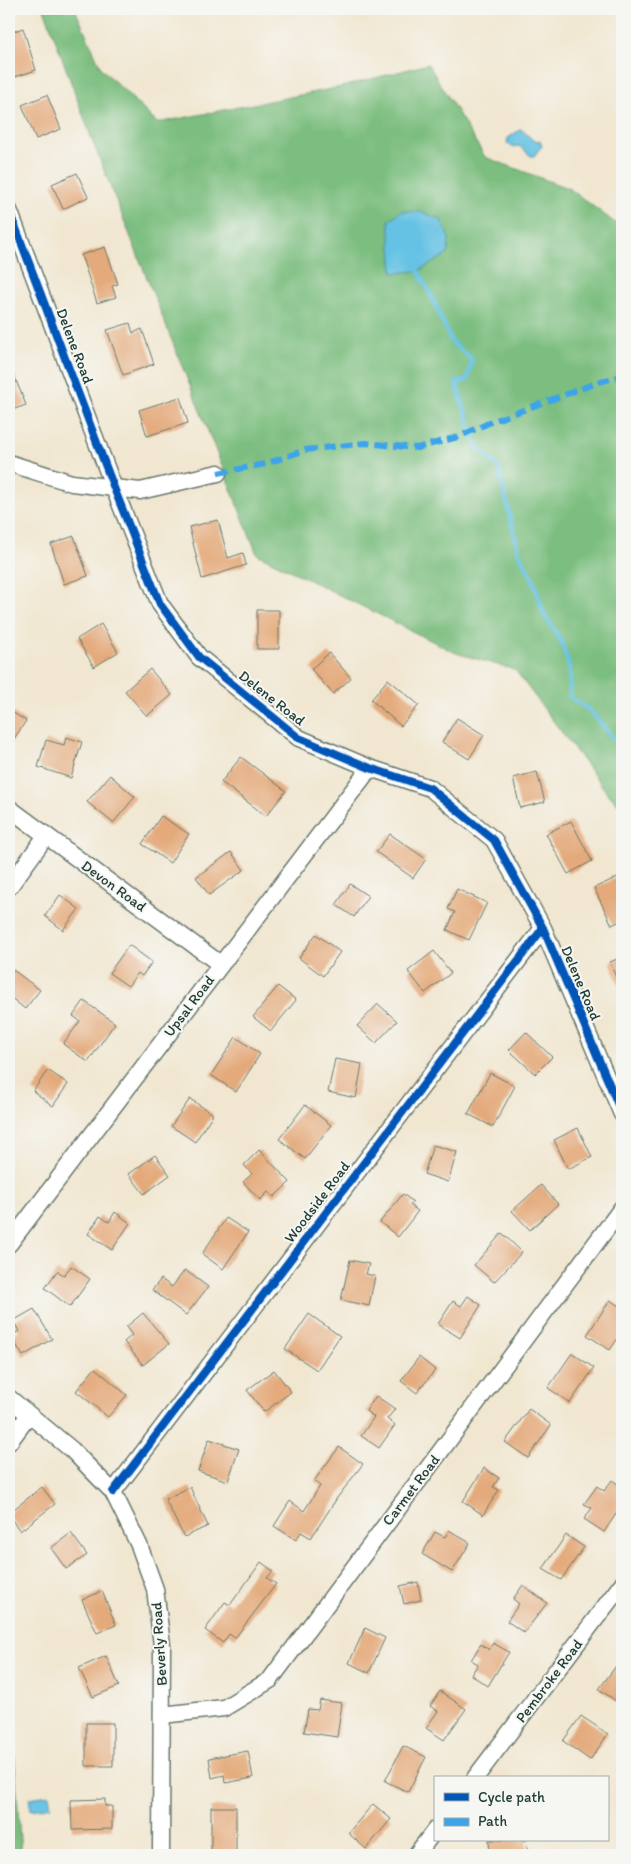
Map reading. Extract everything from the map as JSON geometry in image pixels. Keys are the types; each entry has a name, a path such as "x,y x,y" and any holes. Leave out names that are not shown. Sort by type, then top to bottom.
{"street":[{"name":"Delene Road","path":"9,210 160,604 199,657 299,738 370,768 430,788 494,840 543,928 622,1114"},
{"path":"9,463 72,483 140,491 218,473"},
{"name":"Upsal Road","path":"9,1244 370,768"},
{"name":"Devon Road","path":"9,808 220,964"},
{"path":"9,887 46,836"},
{"name":"Woodside Road","path":"113,1492 543,928"},
{"name":"Carmet Road","path":"162,1715 224,1708 270,1680 622,1208"},
{"name":"Beverly Road","path":"9,1398 72,1450 113,1492 139,1545 155,1589 162,1645 162,1855"},
{"path":"9,1442 29,1415"},
{"name":"Pembroke Road","path":"477,1776 622,1584"},
{"path":"416,1855 434,1831"}],"green space":[{"path":"44,9 75,9 101,68 157,123 341,87 428,64 485,157 570,189 622,228 622,808 608,794 515,670 456,653 257,554 94,145"},
{"path":"12,1718 21,1855 9,1855 9,1719"}],"water":[{"path":"521,129 533,140 540,141 542,146 534,156 531,156 519,146 512,147 507,143 508,138"},
{"path":"401,211 422,212 441,220 449,238 448,254 418,271 393,273 389,220"},
{"path":"49,1795 51,1806 31,1810 29,1798"}],"building":[{"path":"23,28 36,70 9,79 9,33"},
{"path":"47,95 61,129 36,139 22,105"},
{"path":"77,173 88,197 63,209 52,184"},
{"path":"105,247 118,284 112,286 116,297 97,303 81,255"},
{"path":"130,323 133,333 142,329 154,364 123,375 107,330"},
{"path":"9,363 26,405 9,411"},
{"path":"180,397 188,423 147,436 139,410"},
{"path":"218,520 228,558 243,553 246,565 202,579 189,527"},
{"path":"74,536 88,576 64,584 51,544"},
{"path":"257,610 279,610 279,649 257,649"},
{"path":"101,624 118,652 94,667 77,639"},
{"path":"329,653 351,678 333,694 311,669"},
{"path":"150,669 172,695 147,716 125,691"},
{"path":"388,679 419,705 401,726 371,700"},
{"path":"9,710 26,721 9,746"},
{"path":"457,718 484,735 469,759 442,742"},
{"path":"66,737 82,742 71,778 38,767 46,740 64,745"},
{"path":"241,757 286,791 266,816 221,782"},
{"path":"537,772 545,802 520,808 513,778"},
{"path":"110,775 135,797 113,823 87,802"},
{"path":"161,816 189,834 170,863 142,844"},
{"path":"571,821 592,861 568,874 546,834"},
{"path":"390,834 426,859 413,878 376,852"},
{"path":"231,852 244,870 209,895 196,877"},
{"path":"618,877 622,886 622,920 612,925 594,888"},
{"path":"350,884 368,896 354,917 336,905"},
{"path":"457,889 487,903 469,940 447,930 455,912 448,909"},
{"path":"60,895 79,909 63,930 45,916"},
{"path":"316,934 340,952 323,976 299,958"},
{"path":"129,945 152,962 142,976 138,973 128,986 109,973"},
{"path":"434,951 451,973 425,993 408,971"},
{"path":"622,957 622,993 610,962"},
{"path":"9,967 40,990 25,1009 9,996"},
{"path":"278,986 296,1000 271,1031 253,1017"},
{"path":"84,1001 115,1023 88,1062 63,1044 80,1021 73,1016"},
{"path":"378,1004 397,1021 376,1043 357,1026"},
{"path":"526,1032 552,1057 535,1074 509,1050"},
{"path":"236,1037 260,1054 236,1092 211,1075"},
{"path":"335,1059 362,1064 356,1098 328,1092"},
{"path":"48,1070 68,1084 53,1106 33,1091"},
{"path":"490,1073 515,1086 493,1127 468,1114"},
{"path":"190,1099 213,1114 195,1142 171,1126"},
{"path":"305,1105 331,1125 305,1159 279,1139"},
{"path":"578,1128 592,1157 568,1169 554,1140"},
{"path":"433,1145 457,1152 448,1182 424,1174"},
{"path":"259,1150 290,1182 274,1197 268,1192 260,1200 243,1182 252,1174 244,1165"},
{"path":"155,1155 170,1175 144,1194 129,1174"},
{"path":"541,1185 558,1204 530,1230 512,1211"},
{"path":"403,1194 413,1202 410,1205 418,1211 398,1237 380,1222"},
{"path":"115,1212 130,1223 112,1250 88,1234 100,1216 109,1222"},
{"path":"226,1218 248,1232 223,1269 202,1254"},
{"path":"502,1233 522,1252 494,1282 474,1265"},
{"path":"350,1260 369,1264 366,1274 375,1276 369,1306 341,1300"},
{"path":"71,1266 90,1279 70,1307 45,1288 57,1271 64,1275"},
{"path":"185,1270 208,1287 186,1315 152,1290 161,1279 172,1287"},
{"path":"468,1296 481,1305 460,1338 438,1324 453,1301 461,1306"},
{"path":"610,1300 622,1308 622,1332 610,1350 587,1335"},
{"path":"34,1309 52,1339 23,1356 11,1336 19,1331 13,1321"},
{"path":"143,1313 169,1344 143,1365 124,1342 132,1335 126,1327"},
{"path":"309,1314 340,1336 317,1370 285,1349"},
{"path":"572,1353 594,1368 570,1403 548,1388"},
{"path":"419,1357 435,1370 417,1393 401,1381"},
{"path":"95,1368 127,1395 108,1417 76,1391"},
{"path":"274,1370 291,1392 264,1412 247,1390"},
{"path":"376,1396 395,1409 387,1419 395,1425 379,1448 361,1436 374,1417 366,1411"},
{"path":"529,1409 551,1425 528,1458 505,1442"},
{"path":"209,1439 239,1449 228,1481 198,1471"},
{"path":"339,1447 363,1464 337,1498 311,1538 301,1532 296,1540 274,1526 290,1501 304,1511 320,1486 314,1481"},
{"path":"484,1468 499,1478 493,1487 499,1490 483,1515 463,1501"},
{"path":"612,1480 622,1487 622,1505 604,1532 584,1519 592,1508 584,1504 597,1486 604,1491"},
{"path":"42,1487 55,1504 20,1531 9,1516 9,1513"},
{"path":"190,1487 208,1526 184,1537 165,1499"},
{"path":"449,1530 470,1543 452,1572 422,1554 435,1532 445,1537"},
{"path":"71,1533 87,1555 66,1569 51,1548"},
{"path":"566,1535 584,1547 561,1580 543,1569"},
{"path":"261,1562 273,1571 267,1578 276,1584 235,1638 229,1634 223,1643 205,1630 225,1602 230,1605"},
{"path":"418,1582 421,1600 404,1604 400,1586"},
{"path":"523,1585 547,1603 524,1633 507,1621 519,1604 513,1599"},
{"path":"102,1591 116,1625 97,1633 82,1600"},
{"path":"365,1628 385,1638 369,1673 349,1663"},
{"path":"493,1643 509,1652 488,1686 471,1675 478,1664 471,1660 481,1644 489,1650"},
{"path":"106,1656 119,1686 93,1697 79,1668"},
{"path":"622,1658 622,1694 617,1702 599,1689"},
{"path":"440,1691 466,1709 444,1740 426,1728 438,1711 430,1706"},
{"path":"320,1700 342,1703 337,1737 304,1732 308,1709 318,1710"},
{"path":"581,1716 608,1734 590,1760 563,1741"},
{"path":"86,1723 113,1723 113,1766 86,1766"},
{"path":"403,1746 426,1757 408,1792 385,1781"},
{"path":"248,1751 253,1778 225,1783 224,1775 212,1778 209,1758"},
{"path":"105,1799 105,1806 112,1806 112,1829 72,1830 71,1800"},
{"path":"373,1804 391,1819 366,1849 348,1833"},
{"path":"211,1807 236,1807 236,1852 211,1852"},
{"path":"489,1842 526,1842 528,1854 490,1855"}],"waterway":[{"path":"418,271 431,295 451,341 472,360 467,380 456,383 476,445 498,467 519,553 533,579 544,614 562,643 570,670 570,697 588,709 622,748"}],"marked path":[{"path":"218,473 265,464 305,450 365,443 417,448 458,437 493,421 599,382 622,376"}],"cycle path":[{"path":"9,210 160,604 199,657 299,738 370,768 430,788 494,840 543,928 622,1114"},
{"path":"113,1492 543,928"}]}
